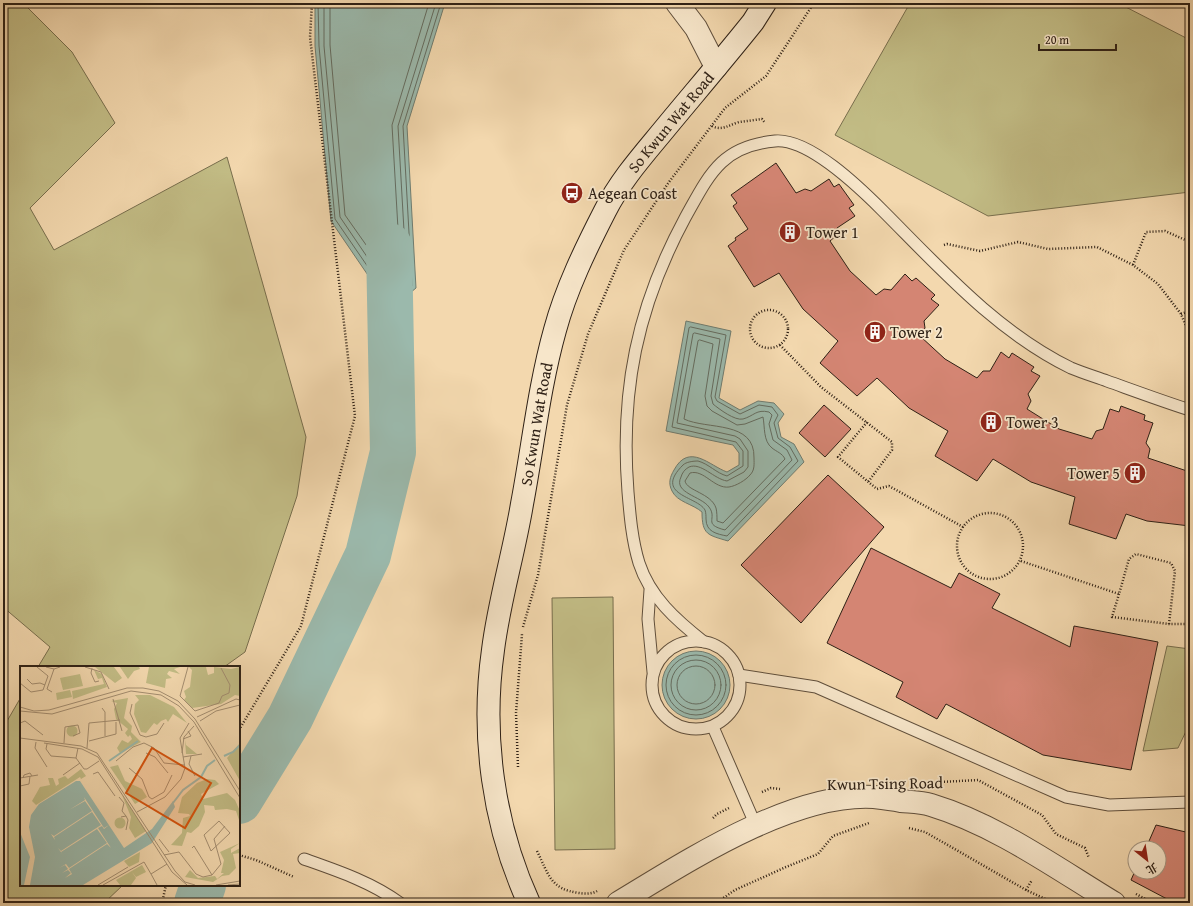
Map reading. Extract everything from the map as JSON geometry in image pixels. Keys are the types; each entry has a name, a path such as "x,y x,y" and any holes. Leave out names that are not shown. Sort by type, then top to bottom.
{"street":[{"path":"677,3 696,28 716,67"},
{"name":"So Kwun Wat Road","path":"529,903 514,866 498,811 490,752 488,694 492,650 498,616 518,526 545,370 555,329 568,290 606,209 631,170 753,22 765,3"},
{"name":"Kwun Tsing Road","path":"618,903 694,857 756,826 807,806 843,799 873,797 930,805 993,830 1114,903"}],"lane":[{"path":"650,590 648,619 653,675 652,689 655,702 662,714 673,723 685,728 699,730 713,727 724,720 732,711 738,700 741,687 736,665 723,650 704,642 686,628 650,590 638,561 631,527 625,454 633,359 641,320 655,279 679,229 706,180 715,168 728,156 743,148 783,141 809,150 852,180 968,295 1022,338 1072,368 1190,410"},
{"path":"653,675 662,658 678,645 690,642 704,642"},
{"path":"739,675 816,687 1066,797 1109,805 1190,802"},
{"path":"713,727 756,826"},
{"path":"304,859 353,876 387,893 400,903"}],"path":[{"path":"240,728 301,626 355,416 310,37 312,3"},
{"name":"So Kwun Wat Road","path":"518,768 516,713 522,630 538,575 567,405 588,334 624,250 669,182 724,108 766,76 814,3"},
{"path":"712,126 716,128 725,128 738,123 762,119 768,126"},
{"path":"1133,266 1146,232 1165,231 1190,242"},
{"path":"930,257 938,248 947,244 980,251 1018,242 1048,249 1097,247 1133,266 1158,284 1181,314 1190,336"},
{"path":"766,309 774,310 782,314 787,321 789,330 786,338 780,345 772,348 764,348 756,343 751,336 749,328 752,319 758,313 766,309"},
{"path":"1181,314 1190,311"},
{"path":"780,345 821,386 892,442 892,450 868,482"},
{"path":"867,422 838,457 877,489 889,486 963,527"},
{"path":"980,514 1002,514 1012,520 1021,534 1024,550 1021,561 1014,570 1000,578 984,579 974,575 965,568 959,559 957,548 958,537 963,527 970,519 980,514"},
{"path":"1169,624 1175,571 1171,563 1136,554 1129,559 1112,617 1169,624 1190,624"},
{"path":"1021,561 1119,594"},
{"name":"Kwun Tsing Road","path":"938,782 978,780 1042,815 1056,834 1085,848 1090,862"},
{"path":"710,822 717,814 771,788 782,789"},
{"path":"716,903 735,890 818,854 833,836 871,823"},
{"path":"904,826 925,832 1026,890 1054,903"},
{"path":"535,848 555,885 566,891 583,893 594,893 602,888"},
{"path":"240,855 256,860 294,877 304,859"},
{"path":"162,903 166,886"},
{"path":"1135,894 1154,903"}],"shaded area":[{"path":"3,3 26,3 27,7 72,52 115,123 30,208 54,250 227,157 306,437 297,496 245,652 225,666 39,666 50,647 3,607"},
{"path":"910,3 1118,3 1190,40 1190,192 988,216 835,135"},
{"path":"613,597 615,849 555,850 552,598"},
{"path":"1167,646 1190,649 1190,723 1178,748 1143,751"},
{"path":"20,699 20,886 122,886 104,903 3,903 3,728"}],"water":[{"path":"315,3 445,3 407,126 416,288 391,309 331,221 315,46"},
{"path":"686,321 731,331 719,398 740,410 758,401 774,403 784,414 778,423 781,437 794,444 804,462 728,541 708,533 703,525 702,512 674,495 670,485 674,470 680,462 686,458 700,458 727,472 739,465 739,453 733,445 666,431"},
{"path":"696,651 709,654 720,661 727,672 730,685 727,698 720,709 709,716 696,719 683,716 672,709 665,698 662,685 665,672 672,661 683,654"}],"building":[{"path":"776,163 796,193 805,189 811,191 829,179 834,187 839,184 854,205 849,208 855,216 837,228 837,235 830,241 850,271 876,295 884,289 891,290 905,274 912,281 916,278 935,295 931,299 939,305 924,321 925,328 920,336 945,359 977,378 983,371 990,371 1001,352 1009,358 1012,353 1034,367 1031,371 1040,376 1028,394 1031,401 1027,409 1059,429 1092,439 1096,431 1103,429 1110,409 1119,412 1121,406 1145,415 1144,420 1153,423 1146,443 1150,449 1148,458 1190,472 1190,526 1147,521 1126,514 1116,539 1069,524 1075,497 1031,482 993,459 977,481 935,456 948,431 909,408 877,378 857,396 820,363 838,341 803,309 779,273 754,287 728,246 736,240 735,238 748,229 733,206 737,203 731,195"},
{"path":"824,405 851,429 825,457 799,433"},
{"path":"828,475 884,527 801,623 741,565"},
{"path":"871,548 951,588 959,573 1000,594 992,608 1070,647 1074,626 1158,642 1131,770 1043,755 946,704 937,719 896,697 903,682 827,643"},
{"path":"1156,825 1190,833 1190,903 1167,899 1131,880 1167,880 1167,840 1149,840"}],"waterway":[{"path":"240,799 290,718 368,555 393,452 389,246"},
{"path":"197,903 203,886"}],"place":[{"name":"Aegean Coast","path":"572,193"},
{"name":"Tower 1","path":"790,232"},
{"name":"Tower 2","path":"875,332"},
{"name":"Tower 3","path":"991,422"},
{"name":"Tower 5","path":"1135,473"}]}
